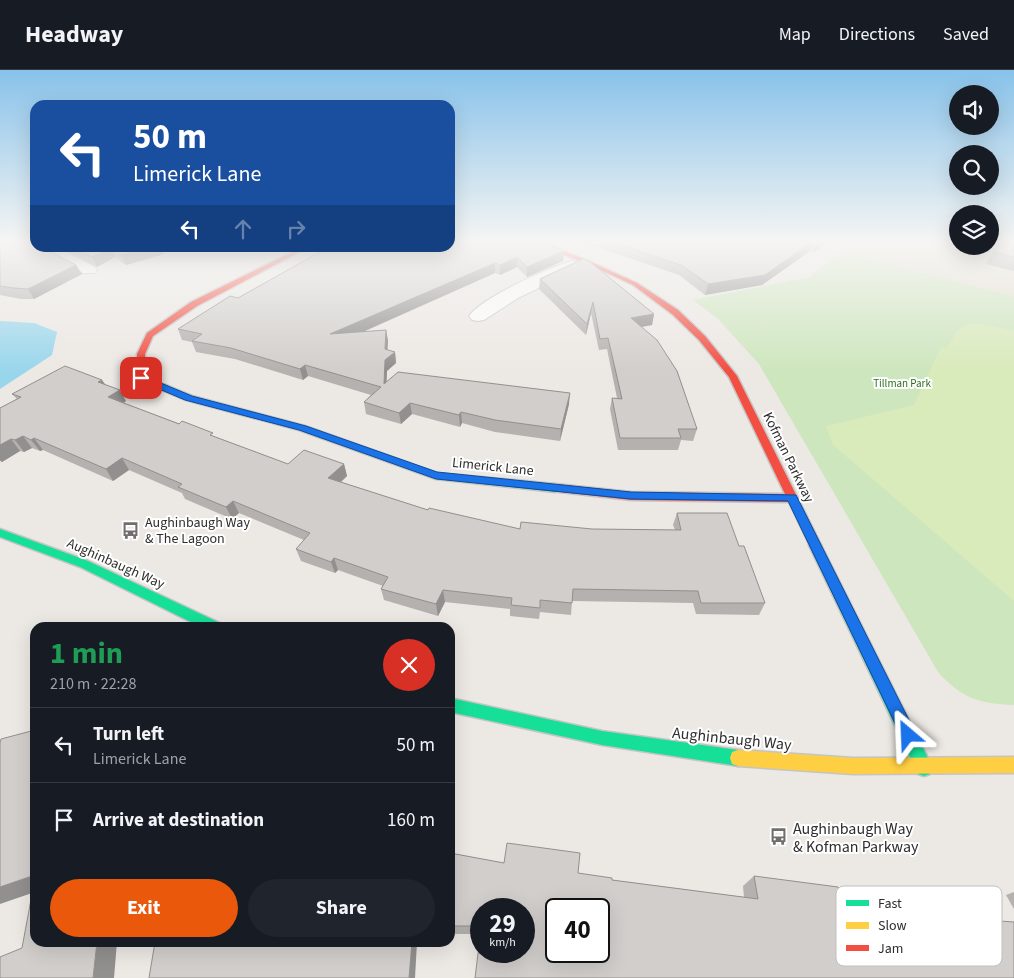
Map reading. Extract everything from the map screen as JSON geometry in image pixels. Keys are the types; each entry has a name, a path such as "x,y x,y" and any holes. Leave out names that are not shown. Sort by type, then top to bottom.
{"street":[{"name":"Limerick Lane","path":"231,285 194,304 150,335 141,354 141,378 189,398 302,428 436,476 631,496 792,498"},
{"path":"478,316 492,305 531,285"},
{"name":"Kofman Parkway","path":"636,285 658,299 700,336 734,376 924,768"},
{"name":"Aughinbaugh Way","path":"0,532 103,571 205,622"},
{"name":"Aughinbaugh Way","path":"455,706 636,744 756,760 924,768 1014,765"}],"shaded area":[{"path":"972,285 1014,285 1014,296"}],"green space":[{"name":"Tillman Park","path":"767,285 972,285 1014,296 1014,705 991,703 972,698 955,688 938,672 759,364 717,318 693,300"},
{"path":"977,323 1014,331 1014,601 833,445 826,426 914,405 941,347 947,348 961,328"}],"water":[{"path":"0,321 34,323 57,332 52,355 0,389"}],"building":[{"path":"0,285 35,285 28,289"},
{"path":"260,285 443,285 330,334 386,330 385,349 395,352 385,360 384,384 398,372 570,393 561,429 495,420 461,412 459,415 410,403 399,413 364,402 381,387 305,365 300,369 231,348 192,341 202,334 178,329 230,296 238,298"},
{"path":"547,285 619,285 654,314 631,318 657,340 677,371 697,429 678,429 681,438 620,438 612,398 622,399 608,338 600,339 593,302 587,324"},
{"path":"65,366 102,380 98,382 120,390 108,397 179,424 182,421 213,433 210,435 288,464 304,450 344,464 328,478 428,510 429,508 520,529 521,522 592,529 681,530 677,513 727,513 739,546 744,546 765,603 701,603 698,591 573,589 572,603 540,600 540,608 511,605 512,598 443,590 436,604 381,589 388,577 334,558 331,562 296,549 310,533 233,501 226,507 178,487 182,484 122,458 106,469 34,438 31,440 23,436 15,440 11,439 0,445 0,408 21,397 12,394"},
{"path":"30,731 30,877 0,887 0,743 1,739"},
{"path":"507,843 580,853 578,873 612,878 612,880 758,899 754,876 836,887 836,966 1002,966 1002,921 1014,922 1014,978 475,978 477,963 535,963 535,898 470,898 470,926 455,926 455,854 504,863"},
{"path":"30,905 30,947 96,947 93,978 0,978 0,957 22,948"},
{"path":"154,947 412,947 409,978 149,978"}],"traffic: fast":[{"path":"165,388 189,398 302,428 436,476 555,488"},
{"path":"0,533 84,564 205,622"},
{"path":"815,545 924,768"},
{"path":"455,706 602,738 738,758"}],"traffic: slow":[{"path":"738,758 853,766 1014,765"}],"traffic: jam":[{"path":"165,388 141,378 141,354 150,335 194,304 231,285"},
{"path":"637,285 675,312 702,338 733,376 815,545"},
{"path":"555,488 631,496 792,498"}],"place":[{"name":"Aughinbaugh Way & The Lagoon","path":"131,530"},
{"name":"Aughinbaugh Way & Kofman Parkway","path":"779,837"}],"route":[{"path":"141,378 189,398 302,428 436,476 631,496 792,498 908,735"}]}
